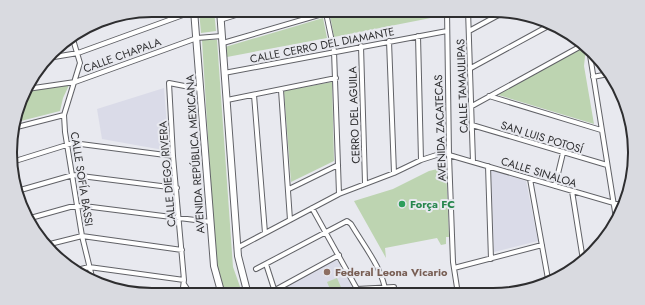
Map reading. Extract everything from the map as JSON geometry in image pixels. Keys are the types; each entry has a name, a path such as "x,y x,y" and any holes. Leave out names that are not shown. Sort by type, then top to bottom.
{"main road":[{"name":"AVENIDA REPÚBLICA MEXICANA","path":"195,17 214,266 220,288"},
{"path":"220,20 238,264 246,288"}],"street":[{"path":"58,56 78,53 177,17"},
{"path":"220,20 230,17"},
{"path":"222,43 312,17"},
{"path":"327,17 334,51 336,78 339,194"},
{"name":"AVENIDA ZACATECAS","path":"447,17 449,153 454,268 457,288"},
{"name":"CALLE TAMAULIPAS","path":"468,17 473,162"},
{"path":"469,31 495,17"},
{"path":"471,68 545,28"},
{"name":"CALLE CERRO DEL DIAMANTE","path":"224,73 447,30"},
{"name":"CALLE CHAPALA","path":"33,88 75,82 197,38 222,36"},
{"path":"418,36 421,160"},
{"path":"390,41 394,173"},
{"path":"74,42 78,53"},
{"name":"CERRO DEL AGUILA","path":"361,46 365,183"},
{"path":"472,106 578,48"},
{"name":"CALLE SOFÍA BASSI","path":"78,53 79,67 75,82 68,97 64,115 67,144 82,236 90,273"},
{"path":"590,60 615,211"},
{"path":"593,77 603,75"},
{"path":"227,100 336,78"},
{"name":"CALLE DIEGO RIVERA","path":"183,288 180,218 173,156 169,83 200,89"},
{"path":"281,90 290,220"},
{"path":"254,95 264,233"},
{"path":"489,96 601,130"},
{"path":"20,126 64,115"},
{"name":"SAN LUIS POTOSÍ","path":"472,125 607,165"},
{"path":"17,160 67,144 99,146 173,156"},
{"path":"237,248 339,194 394,173 421,160 449,153"},
{"name":"CALLE SINALOA","path":"449,153 473,162 618,204"},
{"path":"554,186 563,153"},
{"path":"288,189 338,165"},
{"path":"488,166 491,259"},
{"path":"22,189 73,175 177,188"},
{"path":"530,178 548,276"},
{"path":"572,191 582,254"},
{"path":"34,217 78,206 211,222"},
{"path":"312,208 356,288"},
{"path":"256,269 325,231 347,221 351,224 379,272 385,287"},
{"path":"53,243 82,236 182,250"},
{"path":"454,268 542,245"},
{"path":"279,288 339,255"},
{"path":"266,264 274,288"},
{"path":"83,269 89,267 184,282 187,288"},
{"path":"371,288 394,287"}],"shaded area":[{"path":"164,88 169,151 102,139 97,109"},
{"path":"491,170 526,181 538,241 494,252"},
{"name":"Federal Leona Vicario","path":"336,258 352,288 282,288"}],"green space":[{"path":"200,17 215,17 216,31 201,33"},
{"path":"330,17 436,17 334,37"},
{"path":"323,18 327,38 227,57 225,47"},
{"path":"202,40 217,40 233,267 240,288 223,288 216,268"},
{"path":"579,49 585,54 584,66 594,124 495,94"},
{"path":"332,82 334,161 291,182 284,91"},
{"path":"70,83 63,98 60,111 21,121 27,101 33,89"},
{"name":"Força FC","path":"446,167 449,237 446,237 446,244 441,245 437,238 385,248 386,258 354,201 393,189 429,171"},
{"path":"337,278 341,288 330,288 327,282"}],"place":[{"name":"Força FC","path":"402,204"},
{"name":"Federal Leona Vicario","path":"327,272"}]}
